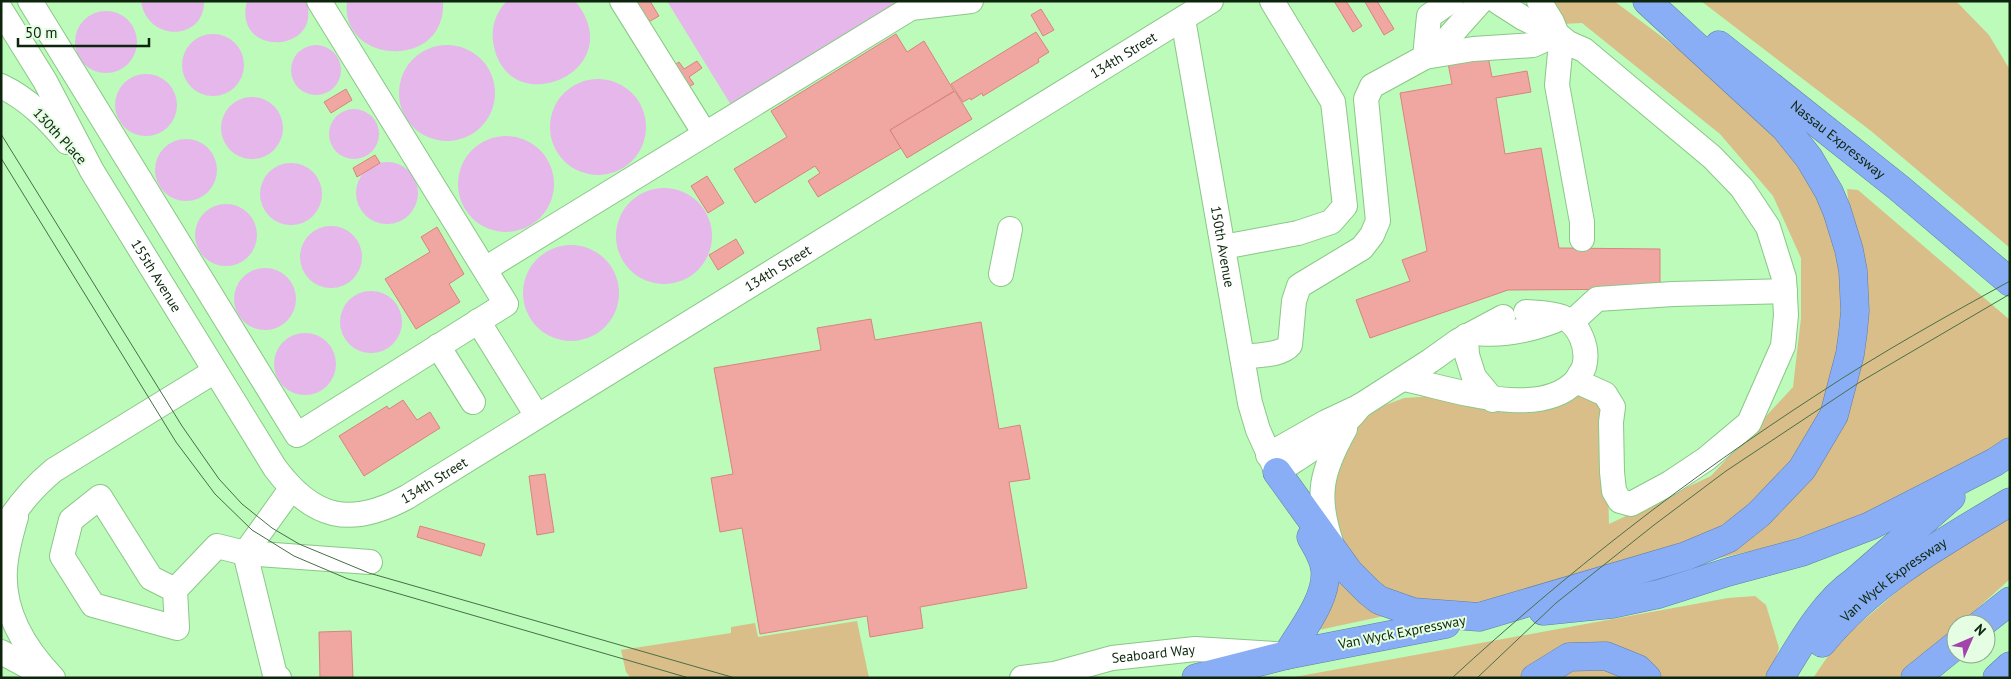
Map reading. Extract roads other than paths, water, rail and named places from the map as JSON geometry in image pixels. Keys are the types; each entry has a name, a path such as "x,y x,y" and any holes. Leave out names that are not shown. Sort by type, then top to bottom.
{"highway":[{"path":"1272,464 1335,552 1359,583 1374,596 1390,605 1413,612 1478,617 1686,556 1729,538 1760,514 1802,469 1834,415 1846,372 1855,311 1854,284 1844,231 1829,192 1809,158 1785,128 1647,1"},
{"name":"Nassau Expressway","path":"1662,1 1858,154 2010,282"},
{"path":"1780,678 1812,627 1843,589 1855,581 1932,512 2002,457"},
{"name":"Van Wyck Expressway","path":"1196,678 1287,655 1478,617 1612,604 1659,594 1728,572 1802,552 1870,526 2002,457"},
{"path":"1272,464 1323,559 1326,578 1321,596 1287,655"},
{"name":"Van Wyck Expressway","path":"1794,678 1839,622 1904,568 2010,502"},
{"path":"1994,614 2010,601"},
{"path":"1915,678 1946,653"},
{"path":"1535,678 1569,657 1606,656 1638,669 1647,678"},
{"path":"1997,678 2010,666"}],"street":[{"path":"30,1 296,436 506,304 320,1"},
{"path":"622,1 705,134"},
{"path":"484,269 911,8 971,1"},
{"name":"134th Street","path":"338,514 361,515 392,505 1211,1"},
{"path":"1223,247 1298,233 1331,222 1345,206 1334,102 1272,1"},
{"path":"1425,57 1430,8 1451,1"},
{"path":"1539,1 1562,38 1557,85 1582,222 1582,239"},
{"path":"1242,357 1288,348 1290,345 1294,301 1299,286 1362,248 1372,235 1378,221 1366,99 1372,86 1439,48 1492,2 1584,50 1712,157 1742,188 1768,227 1784,278 1786,315 1783,346 1749,423 1706,459 1670,483 1631,504 1620,501 1614,491 1611,436 1613,406 1605,394 1576,381"},
{"name":"155th Avenue","path":"1,10 45,81 92,172 268,457 291,489 316,507 338,514"},
{"name":"150th Avenue","path":"1183,18 1253,416 1272,464"},
{"path":"1425,57 1473,49 1533,45 1562,38"},
{"name":"130th Place","path":"1,86 19,96 43,115 92,172"},
{"path":"1001,274 1010,229"},
{"path":"1469,335 1494,335 1567,320 1597,299 1673,294 1784,291"},
{"path":"1404,378 1493,400 1525,401 1548,396 1570,386 1576,381 1584,368 1585,349 1577,329 1567,320 1526,312"},
{"path":"1272,464 1335,434 1355,414 1404,378 1469,335 1503,317"},
{"path":"478,321 538,416"},
{"path":"1469,335 1468,355 1474,377 1493,400"},
{"path":"438,346 473,402"},
{"path":"1,533 19,505 54,470 215,371"},
{"path":"1335,552 1323,515 1322,484 1327,463 1355,414"},
{"path":"279,678 275,676 246,553 291,489"},
{"path":"175,590 151,578 100,497 71,520 62,556 93,605 177,628 175,590 217,546 246,553 370,562"},
{"path":"19,505 4,571 7,595 13,619 23,640 35,658 53,678"},
{"name":"Seaboard Way","path":"1022,678 1054,674 1112,658 1195,649 1287,655"},
{"path":"1,652 48,678"}],"tram line":[{"path":"1,134 182,426 219,479 242,504 272,528 299,544 369,573 735,678"},
{"path":"1,158 176,442 215,494 252,530 294,556 348,579 689,678"},
{"path":"1452,678 1584,564 1722,459 1865,364 2010,281"},
{"path":"1477,678 1556,603 1654,525 1726,471 1860,382 2010,294"}]}
